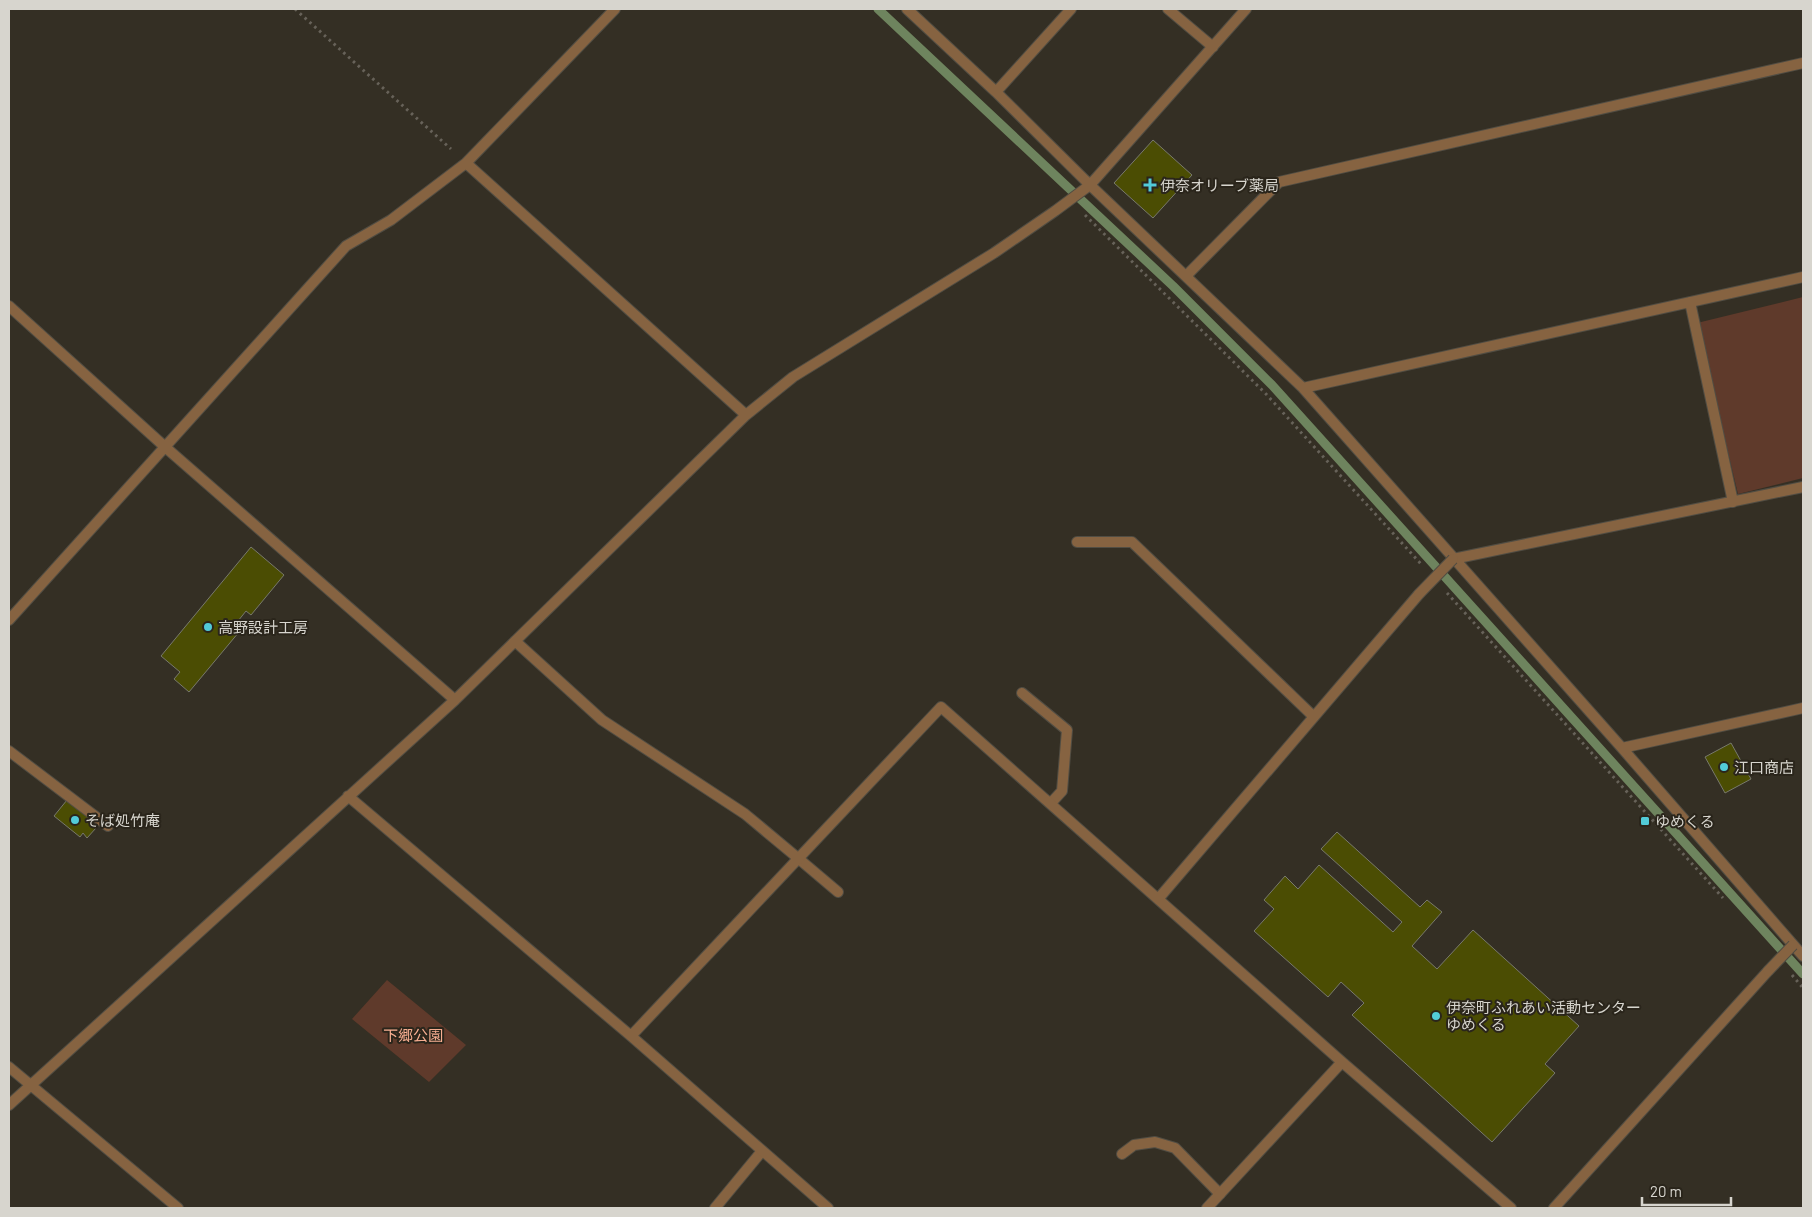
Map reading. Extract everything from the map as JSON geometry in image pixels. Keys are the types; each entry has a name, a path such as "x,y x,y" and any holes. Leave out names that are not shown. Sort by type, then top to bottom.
{"street":[{"path":"9,620 346,246 391,220 466,163 615,9"},
{"path":"906,9 996,92 1090,185 1303,388 1622,748 1803,956"},
{"path":"996,92 1070,9"},
{"path":"1168,9 1213,47"},
{"path":"9,1105 455,700 746,415 793,377 994,253 1090,185 1246,9"},
{"path":"1186,276 1278,182 1803,63"},
{"path":"466,163 746,415"},
{"path":"1303,388 1803,278"},
{"path":"1690,302 1732,502"},
{"path":"9,306 164,446 455,700"},
{"path":"1159,898 1313,716 1433,578 1453,559 1803,487"},
{"path":"1077,542 1132,542 1313,716"},
{"path":"515,641 602,720 745,814 838,892"},
{"path":"1022,693 1067,730 1062,791 1051,803"},
{"path":"631,1036 942,707 1342,1062 1511,1208"},
{"path":"1622,748 1803,708"},
{"path":"9,751 108,826"},
{"path":"348,796 631,1036 828,1208"},
{"path":"1554,1208 1793,945"},
{"path":"1207,1208 1342,1062"},
{"path":"9,1067 178,1208"},
{"path":"1122,1154 1134,1144 1155,1142 1175,1148 1220,1194"},
{"path":"715,1208 762,1151"}],"path":[{"path":"295,9 466,163"},
{"path":"1085,215 1266,394 1726,902"},
{"path":"1779,960 1803,988"}],"green space":[{"path":"1803,297 1803,478 1738,494 1697,323"},
{"name":"下郷公園","path":"387,980 466,1045 429,1082 352,1019"}],"building":[{"path":"1153,140 1192,175 1153,218 1114,183"},
{"path":"251,547 284,575 251,615 246,611 238,621 244,626 189,692 174,679 180,672 161,656"},
{"path":"1731,743 1751,779 1725,793 1705,757"},
{"path":"67,800 95,821 92,823 96,828 87,838 83,833 80,837 54,816"},
{"path":"1337,832 1420,907 1427,900 1442,912 1412,946 1437,969 1473,930 1579,1026 1545,1064 1555,1073 1492,1142 1352,1015 1364,1003 1341,982 1328,997 1254,931 1274,909 1264,900 1285,876 1298,889 1319,865 1393,932 1402,922 1321,849"}],"waterway":[{"path":"878,9 1173,286 1272,385 1803,974"}],"place":[{"name":"伊奈オリーブ薬局","path":"1150,185"},
{"name":"高野設計工房","path":"208,627"},
{"name":"江口商店","path":"1724,767"},
{"name":"そば処竹庵","path":"75,820"},
{"name":"ゆめくる","path":"1645,821"},
{"name":"伊奈町ふれあい活動センター ゆめくる","path":"1436,1016"}]}
